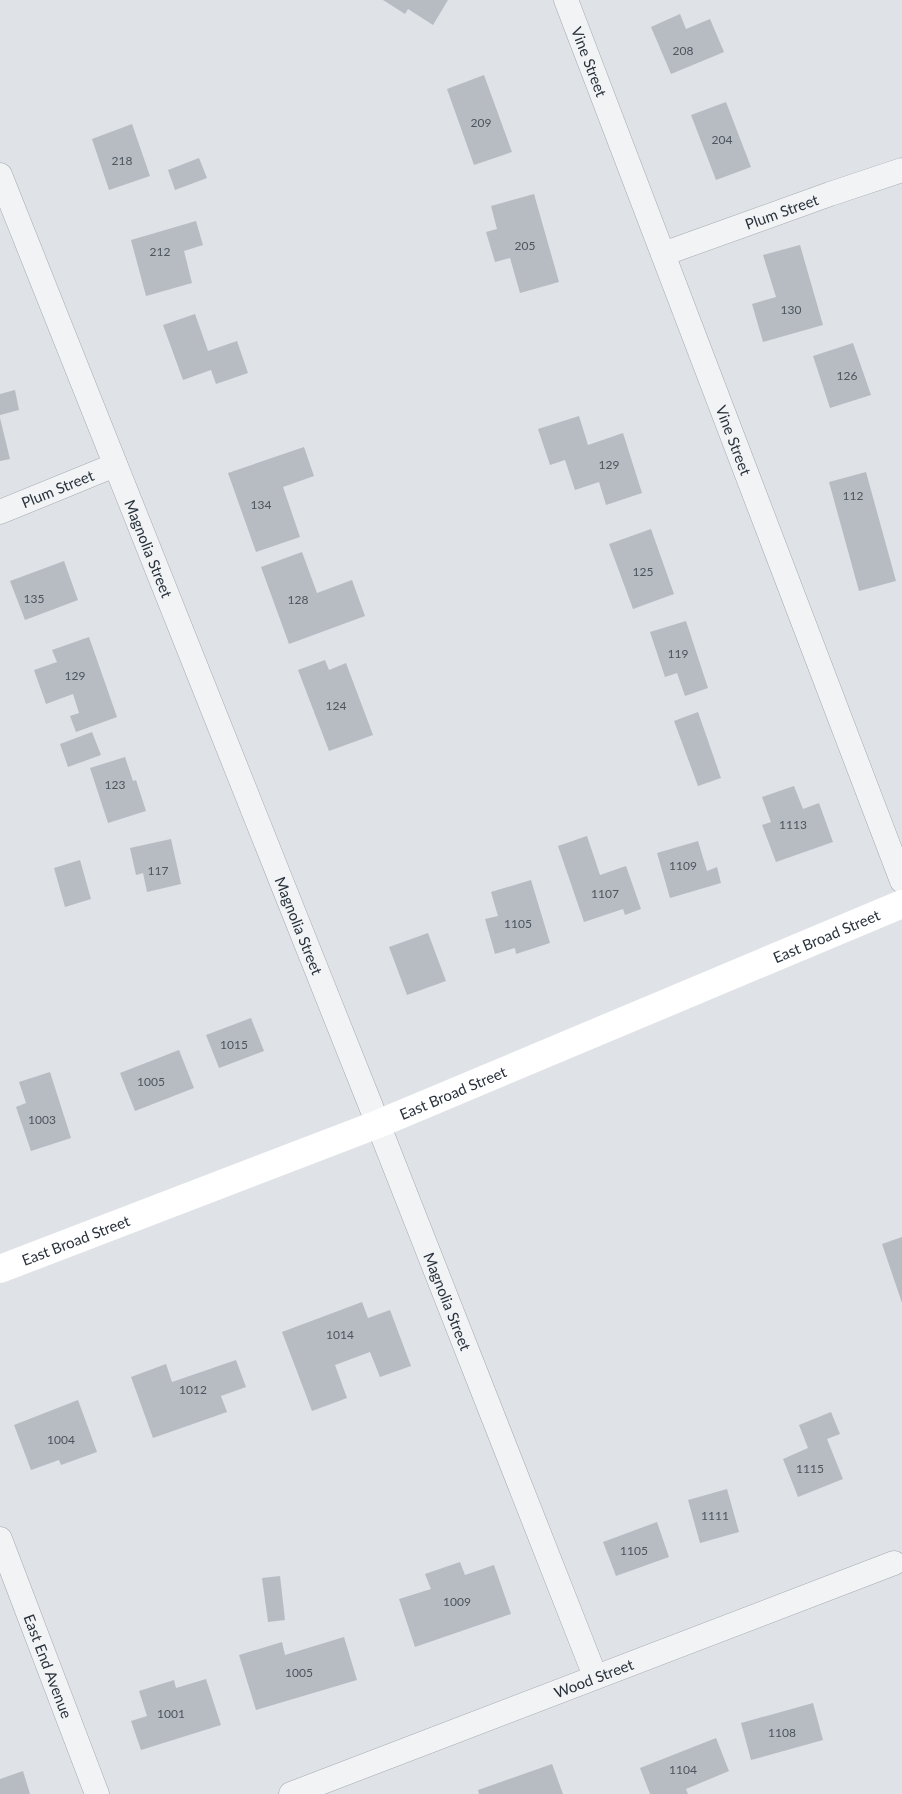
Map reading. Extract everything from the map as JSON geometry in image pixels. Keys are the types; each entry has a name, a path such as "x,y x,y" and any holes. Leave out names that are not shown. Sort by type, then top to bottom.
{"main road":[{"name":"East Broad Street","path":"0,1269 378,1124 902,904"}],"street":[{"name":"Vine Street","path":"566,0 902,881"},
{"name":"Plum Street","path":"663,254 902,170"},
{"name":"Magnolia Street","path":"0,175 378,1124 595,1676"},
{"name":"Plum Street","path":"0,512 115,465"},
{"name":"East End Avenue","path":"0,1539 97,1794"},
{"name":"Wood Street","path":"291,1794 894,1563"}],"building":[{"path":"383,0 448,0 433,25 408,9 405,14"},
{"path":"680,14 686,29 710,19 724,52 671,74 651,27"},
{"path":"484,75 512,152 474,165 447,89"},
{"path":"726,102 751,167 716,180 691,115"},
{"path":"132,124 150,176 109,190 92,139"},
{"path":"199,158 207,178 175,190 168,170"},
{"path":"534,194 559,282 520,293 510,258 495,262 486,232 497,229 491,206"},
{"path":"196,221 203,245 184,251 192,283 146,296 131,240"},
{"path":"800,245 823,325 763,342 752,304 776,297 763,255"},
{"path":"195,314 208,351 237,341 248,373 216,384 211,370 183,380 163,325"},
{"path":"853,343 871,395 830,408 813,356"},
{"path":"15,390 19,410 0,415 0,394"},
{"path":"579,416 588,445 623,433 642,493 606,505 599,482 575,490 565,460 550,465 538,429"},
{"path":"0,418 10,459 0,461"},
{"path":"304,447 314,476 283,487 300,537 256,552 228,473"},
{"path":"866,472 896,581 859,591 829,482"},
{"path":"651,529 674,594 633,609 609,544"},
{"path":"302,552 317,593 352,580 365,616 289,644 261,567"},
{"path":"64,561 78,600 25,620 10,581"},
{"path":"686,621 708,688 685,696 677,673 665,677 650,632"},
{"path":"89,637 117,717 76,732 70,716 79,713 73,694 46,704 34,670 57,662 52,650"},
{"path":"325,660 329,670 346,663 373,735 329,751 298,670"},
{"path":"698,712 721,778 698,786 674,721"},
{"path":"92,732 101,755 68,767 60,744"},
{"path":"125,757 133,781 136,780 146,811 108,823 90,768"},
{"path":"794,786 803,809 819,803 833,842 776,862 762,825 771,822 762,797"},
{"path":"587,836 600,875 626,866 641,909 625,915 623,909 584,922 558,846"},
{"path":"171,839 181,884 147,892 143,873 136,875 130,848"},
{"path":"698,841 707,871 717,867 721,883 670,898 657,853"},
{"path":"80,860 91,899 65,907 54,868"},
{"path":"531,880 550,943 516,954 515,948 495,954 485,919 498,916 491,892"},
{"path":"428,933 446,981 407,995 389,947"},
{"path":"251,1018 264,1051 219,1068 206,1035"},
{"path":"179,1050 194,1088 135,1111 120,1073"},
{"path":"50,1072 71,1138 31,1151 16,1107 26,1103 19,1082"},
{"path":"902,1237 902,1303 882,1244"},
{"path":"362,1302 368,1318 390,1310 411,1366 380,1377 370,1352 335,1365 347,1398 312,1411 282,1332"},
{"path":"236,1360 246,1387 221,1396 227,1412 153,1438 131,1377 166,1364 172,1382"},
{"path":"78,1400 97,1452 61,1465 59,1460 31,1470 14,1425"},
{"path":"831,1412 840,1434 827,1439 843,1479 798,1497 783,1459 808,1448 799,1425"},
{"path":"727,1489 739,1532 700,1543 688,1500"},
{"path":"657,1522 669,1557 616,1576 603,1542"},
{"path":"460,1562 465,1575 494,1565 511,1614 415,1647 399,1599 431,1589 425,1574"},
{"path":"280,1576 285,1620 268,1622 262,1578"},
{"path":"344,1637 357,1680 256,1710 239,1655 282,1642 285,1655"},
{"path":"206,1679 221,1725 141,1750 131,1721 147,1716 139,1691 174,1680 176,1688"},
{"path":"813,1703 823,1740 751,1760 741,1723"},
{"path":"716,1738 729,1771 686,1789 688,1794 650,1794 640,1768"},
{"path":"552,1764 563,1794 479,1794 478,1790"},
{"path":"23,1771 30,1794 0,1794 0,1779"}]}
